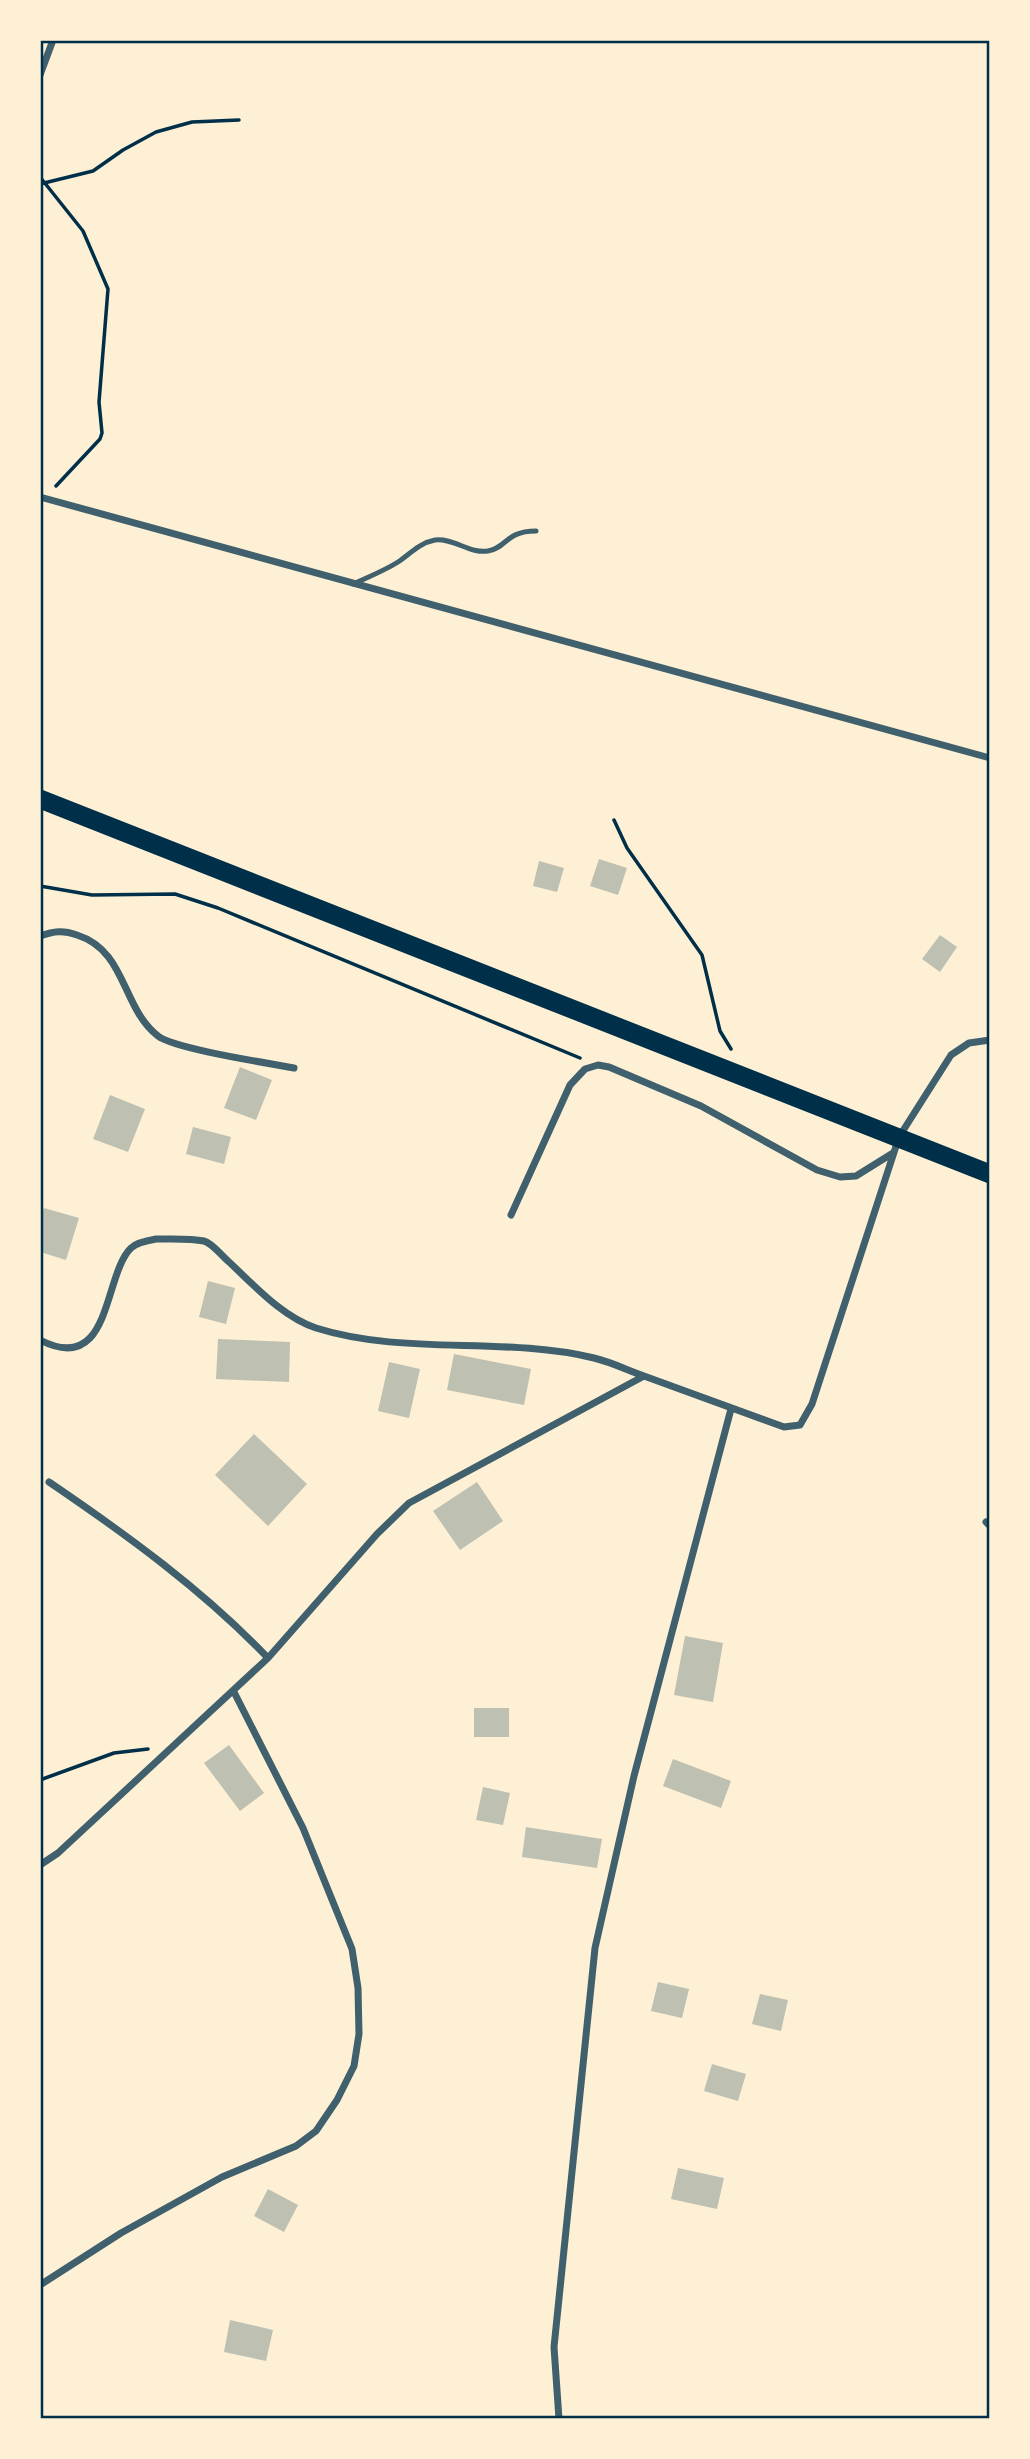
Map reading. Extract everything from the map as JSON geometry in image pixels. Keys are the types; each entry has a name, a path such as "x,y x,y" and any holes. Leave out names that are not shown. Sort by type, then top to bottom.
{"highway":[{"path":"40,799 748,1079 896,1145 990,1174"}],"street":[{"path":"40,75 54,40"},
{"path":"42,498 990,758"},
{"path":"40,929 66,931 103,948 120,971 131,998 159,1037 170,1043 294,1068"},
{"path":"40,936 52,931"},
{"path":"40,1340 59,1347 78,1346 97,1330 112,1295 119,1268 132,1247 153,1239 206,1241 284,1309 311,1326 346,1337 511,1348 594,1358 784,1427 800,1425 812,1404 896,1145 951,1055 969,1043 990,1040"},
{"path":"511,1215 570,1085 585,1069 598,1065 688,1100 750,1130 817,1170 840,1177 856,1176 896,1145"},
{"path":"40,1865 58,1853 234,1692 268,1658 377,1534 409,1503 644,1376"},
{"path":"559,2419 554,2347 595,1948 634,1776 731,1409"},
{"path":"49,1482 109,1523 224,1612 268,1658"},
{"path":"40,2286 121,2234 222,2178 296,2147 316,2131 337,2100 354,2066 359,2034 358,1988 352,1949 303,1828 234,1692"}],"lane":[{"path":"354,584 398,562 416,547 436,540 460,543 482,552 492,550 520,531 536,530"}],"path":[{"path":"43,183 93,171 123,149 156,132 192,122 239,120"},
{"path":"40,177 83,230 109,300 100,372 100,439 42,498"},
{"path":"614,820 627,848 702,955 720,1031 748,1079"},
{"path":"40,886 92,895 175,894 218,908 598,1065"},
{"path":"40,1780 114,1753 175,1747"}],"building":[{"path":"599,859 627,868 618,895 590,886"},
{"path":"539,861 564,868 557,892 533,886"},
{"path":"940,935 957,947 940,972 922,959"},
{"path":"240,1067 272,1080 256,1120 224,1108"},
{"path":"110,1095 145,1109 128,1152 93,1139"},
{"path":"193,1127 231,1137 224,1164 186,1154"},
{"path":"44,1208 79,1218 66,1260 40,1252 40,1221"},
{"path":"208,1281 235,1288 226,1324 199,1317"},
{"path":"218,1339 290,1342 289,1382 216,1379"},
{"path":"454,1354 531,1369 524,1405 447,1390"},
{"path":"389,1362 420,1369 409,1418 378,1411"},
{"path":"254,1434 307,1484 268,1526 215,1475"},
{"path":"477,1482 503,1521 460,1550 433,1511"},
{"path":"685,1636 723,1643 713,1702 674,1695"},
{"path":"474,1708 509,1708 509,1737 474,1737"},
{"path":"229,1745 264,1793 240,1811 204,1763"},
{"path":"673,1759 731,1781 721,1808 663,1786"},
{"path":"483,1787 510,1793 503,1825 476,1820"},
{"path":"526,1827 602,1839 597,1868 522,1857"},
{"path":"658,1982 689,1989 682,2018 651,2011"},
{"path":"760,1994 788,2000 781,2031 752,2024"},
{"path":"712,2064 746,2074 738,2101 704,2091"},
{"path":"678,2168 724,2178 717,2209 671,2199"},
{"path":"268,2189 298,2205 284,2232 254,2216"},
{"path":"230,2320 273,2330 266,2361 224,2352"}]}
